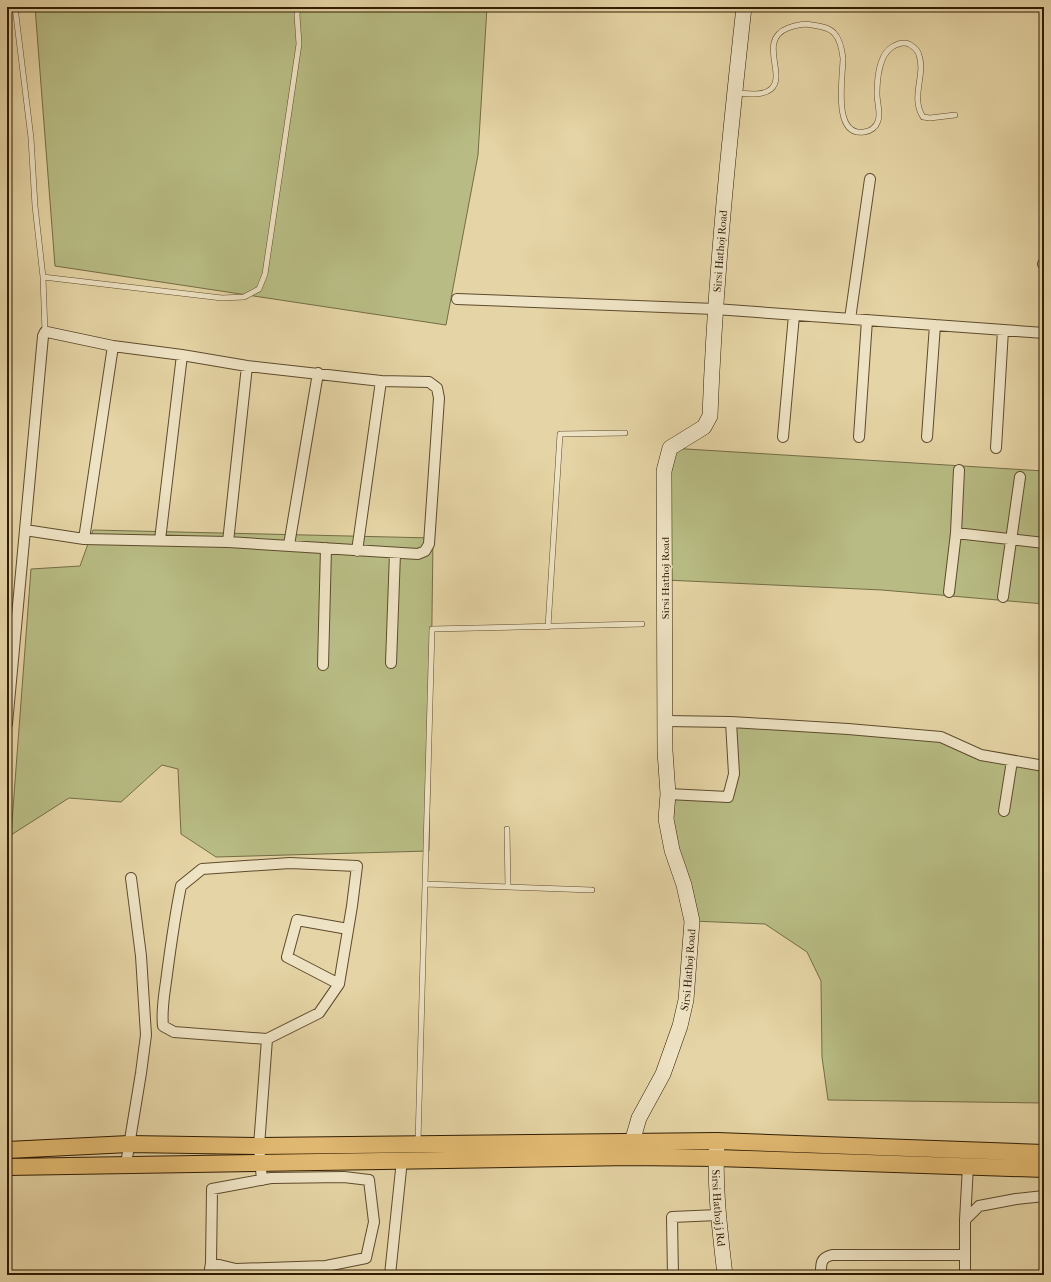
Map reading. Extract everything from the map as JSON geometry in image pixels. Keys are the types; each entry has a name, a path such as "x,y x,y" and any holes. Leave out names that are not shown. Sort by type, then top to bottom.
{"main road":[{"path":"7,1167 126,1164 259,1154 631,1149 717,1141 1044,1153"},
{"path":"7,1150 129,1144 259,1154 402,1160 418,1152"},
{"path":"631,1149 716,1158 1044,1169"}],"street":[{"name":"Sirsi Hathoj Road","path":"631,1149 639,1118 663,1074 680,1026 686,1000 692,921 684,885 672,850 666,818 668,794 665,751 664,471 670,448 704,427 710,416 715,309 734,92 744,7"},
{"path":"850,319 870,179"},
{"path":"457,298 715,309 1044,333"},
{"path":"783,437 794,315"},
{"path":"859,437 867,320"},
{"path":"927,437 935,325"},
{"path":"996,448 1003,330"},
{"path":"7,724 12,613 25,530 43,336 45,332 113,346 182,355 247,366 381,381 429,382 437,388 439,398 429,544 425,552 418,554 395,553 228,542 84,539 25,530"},
{"path":"84,539 113,346"},
{"path":"160,540 182,355"},
{"path":"228,542 247,366"},
{"path":"289,545 318,373"},
{"path":"357,551 381,381"},
{"path":"949,592 956,533 959,470"},
{"path":"1002,597 1020,477"},
{"path":"956,533 1011,538 1044,543"},
{"path":"323,666 326,548"},
{"path":"391,663 395,553"},
{"path":"665,721 731,722 848,729 941,737 981,755 1044,766"},
{"path":"668,794 728,797 734,774 731,722"},
{"path":"1004,810 1012,761"},
{"path":"290,863 357,866 339,984 319,1013 268,1039 174,1032 163,1026 162,1017 164,992 174,922 181,886 202,869 290,863"},
{"path":"126,1164 146,1035 142,956 131,878"},
{"path":"339,984 288,957 297,920 348,929"},
{"path":"262,1180 259,1154 268,1039"},
{"name":"Sirsi Hathoj j Rd","path":"717,1141 716,1158 718,1215 725,1275"},
{"path":"390,1275 402,1160"},
{"path":"965,1275 965,1220 968,1166"},
{"path":"209,1275 211,1264 212,1189 271,1178 344,1177 369,1180 374,1222 366,1258 326,1266 311,1271 251,1272 211,1264"},
{"path":"965,1220 979,1206 1016,1199 1044,1196"},
{"path":"673,1275 672,1217 718,1215"},
{"path":"821,1275 821,1262 826,1257 832,1255 965,1255"}],"lane":[{"path":"15,7 31,138 35,206 43,277 45,332"},
{"path":"43,277 222,298 244,297 259,289 265,274 299,44 297,15 298,7"},
{"path":"734,92 755,94 764,93 772,89 775,82 776,70 773,49 775,39 783,30 795,25 810,24 825,27 834,32 839,42 843,57 842,112 845,123 852,130 864,132 873,129 878,122 879,115 877,95 882,63 888,50 896,44 907,43 914,47 919,55 920,66 917,103 919,111 923,117 930,118 955,115"},
{"path":"548,627 560,434 625,433"},
{"path":"418,1152 432,629 642,624"},
{"path":"507,829 508,887"},
{"path":"425,884 592,890"}],"green space":[{"path":"35,7 487,7 478,155 446,325 55,266"},
{"path":"670,448 1044,471 1044,604 882,590 665,580"},
{"path":"93,530 433,538 429,851 216,857 181,834 178,769 162,765 121,802 69,798 11,835 31,569 80,566"},
{"path":"731,722 941,737 981,755 1044,767 1044,1103 828,1100 822,1057 821,981 807,952 765,924 692,921 668,794 728,797"}]}
